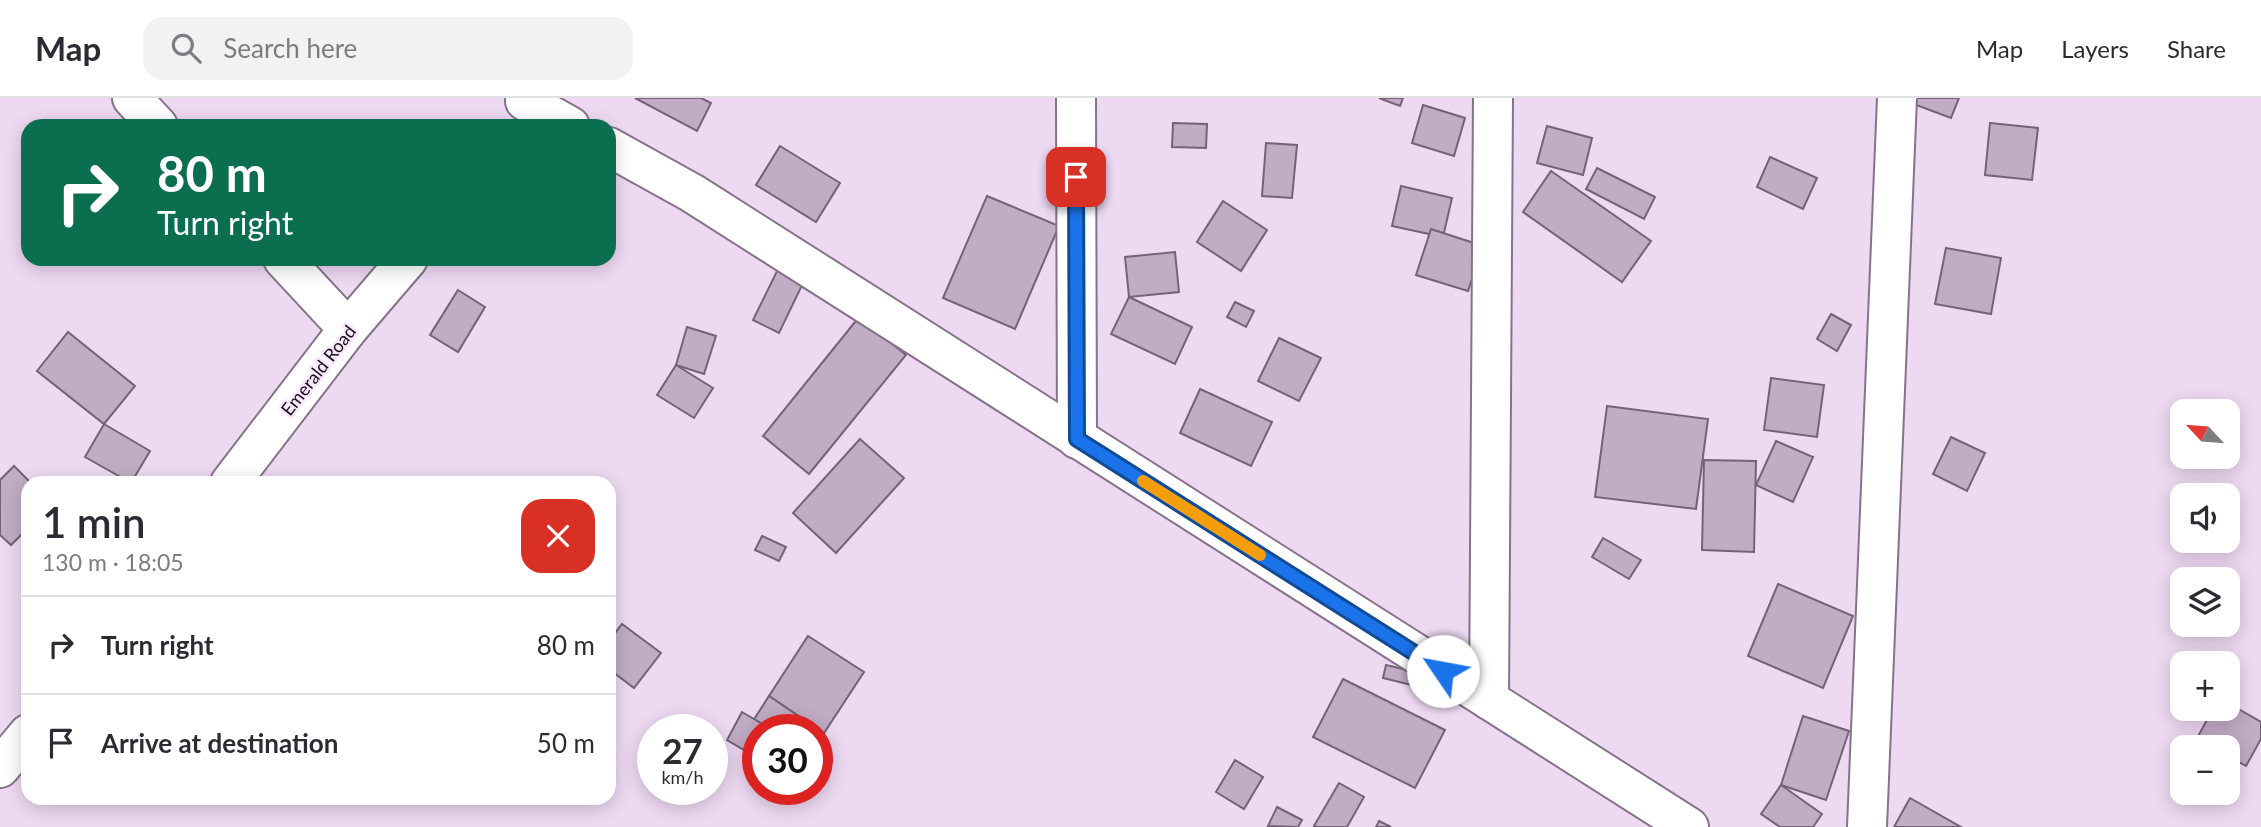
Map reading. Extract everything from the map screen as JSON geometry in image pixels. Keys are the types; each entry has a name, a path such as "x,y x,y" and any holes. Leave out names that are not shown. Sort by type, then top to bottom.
{"street":[{"path":"132,98 152,119"},
{"path":"1076,98 1077,439"},
{"path":"1489,700 1493,98"},
{"path":"1867,827 1897,98"},
{"path":"522,108 551,119"},
{"path":"616,151 692,194 1689,827"},
{"path":"290,266 348,329"},
{"name":"Emerald Road","path":"235,476 348,329 402,266"},
{"path":"0,768 21,742"}],"building":[{"path":"635,98 701,98 711,103 697,131"},
{"path":"1379,98 1403,98 1400,106"},
{"path":"1910,98 1959,98 1951,118 1908,102"},
{"path":"1423,105 1465,118 1454,156 1412,143"},
{"path":"1173,123 1207,124 1206,148 1172,147"},
{"path":"1990,123 2038,128 2032,180 1985,175"},
{"path":"1547,126 1592,138 1583,175 1537,163"},
{"path":"1266,143 1297,145 1292,198 1262,196"},
{"path":"780,146 840,183 816,222 756,185"},
{"path":"1770,157 1817,178 1803,209 1757,187"},
{"path":"1597,168 1655,197 1644,219 1586,189"},
{"path":"1551,171 1651,241 1622,282 1523,212"},
{"path":"1401,186 1452,198 1443,237 1392,226"},
{"path":"987,196 1059,226 1015,329 943,298"},
{"path":"1223,201 1267,230 1241,271 1197,242"},
{"path":"1431,229 1483,246 1468,291 1416,275"},
{"path":"1946,248 2001,258 1991,314 1935,304"},
{"path":"1175,252 1179,292 1129,297 1125,257"},
{"path":"779,267 805,279 779,333 753,320"},
{"path":"458,290 485,307 458,352 430,335"},
{"path":"1129,297 1192,327 1175,364 1111,334"},
{"path":"1235,302 1254,311 1246,327 1227,317"},
{"path":"1831,314 1851,325 1837,351 1817,339"},
{"path":"859,317 906,355 809,474 763,436"},
{"path":"687,327 716,336 704,374 676,365"},
{"path":"68,332 135,386 104,424 37,371"},
{"path":"1279,338 1321,358 1299,401 1258,381"},
{"path":"676,365 713,388 694,418 657,395"},
{"path":"1771,378 1824,385 1817,437 1764,430"},
{"path":"1200,389 1272,422 1251,466 1180,433"},
{"path":"1607,406 1708,419 1696,509 1595,497"},
{"path":"104,424 150,451 135,476 119,476 85,457"},
{"path":"1951,437 1985,453 1967,491 1933,474"},
{"path":"860,439 904,478 836,553 793,513"},
{"path":"1776,441 1813,457 1793,502 1756,485"},
{"path":"1704,460 1756,461 1754,552 1702,550"},
{"path":"14,466 24,476 21,476 21,535 11,545 0,535 0,480"},
{"path":"762,536 786,547 779,561 755,550"},
{"path":"1603,538 1641,560 1629,579 1592,557"},
{"path":"1778,584 1853,616 1823,688 1748,656"},
{"path":"622,624 661,653 634,688 616,674 616,632"},
{"path":"808,636 864,672 833,719 833,714 796,714 769,696"},
{"path":"1386,665 1424,674 1420,687 1383,678"},
{"path":"1343,679 1445,730 1415,788 1313,737"},
{"path":"769,696 795,714 757,714"},
{"path":"2240,710 2261,722 2261,739 2246,766 2240,763 2240,735 2199,735 2206,721 2240,721"},
{"path":"742,712 745,714 742,714 742,749 728,738"},
{"path":"1803,716 1849,731 1826,800 1781,785"},
{"path":"1235,760 1263,777 1244,809 1216,792"},
{"path":"1339,783 1364,797 1347,827 1314,826"},
{"path":"1781,785 1822,814 1813,827 1780,827 1761,814"},
{"path":"1910,798 1961,827 1894,827"},
{"path":"1277,807 1302,820 1298,827 1268,826"},
{"path":"1379,821 1391,827 1376,827"}],"slow traffic":[{"path":"1143,481 1260,555"}],"route":[{"path":"1076,177 1077,439 1443,671"}]}
